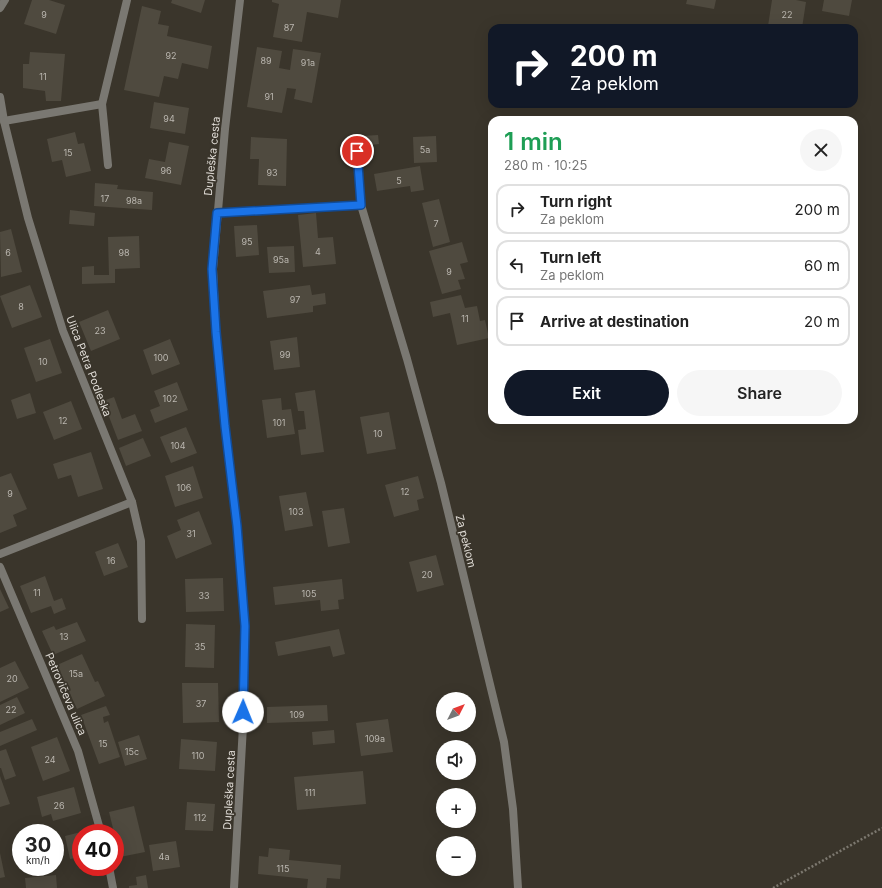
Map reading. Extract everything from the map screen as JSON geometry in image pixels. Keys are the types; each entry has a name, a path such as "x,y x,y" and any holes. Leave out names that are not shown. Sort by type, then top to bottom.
{"street":[{"path":"0,8 5,0"},
{"path":"108,165 102,104 127,0"},
{"name":"Dupleška cesta","path":"234,888 243,726 245,626 237,526 216,332 212,269 240,0"},
{"name":"Ulica Petra Podleska","path":"0,97 4,121 28,218 63,331 132,502 141,541 142,619"},
{"path":"4,121 102,104"},
{"name":"Za peklom","path":"357,151 361,205 407,359 441,483 504,742 513,809 518,888"},
{"path":"217,213 361,205"},
{"path":"0,554 132,502"},
{"name":"Petrovičeva ulica","path":"0,567 78,751 98,824"},
{"path":"111,876 113,888"}],"path":[{"path":"774,888 882,828"}],"building":[{"path":"32,0 49,0 65,5 56,34 24,24"},
{"path":"172,0 205,0 201,13 171,3"},
{"path":"272,0 341,0 338,18 307,12 302,42 273,37 279,4 272,2"},
{"path":"687,0 716,0 714,9 686,4"},
{"path":"772,0 796,0 806,2 803,24 768,24"},
{"path":"824,0 852,0 849,16 822,11"},
{"path":"142,6 161,11 158,24 169,26 167,36 212,46 208,69 182,63 178,79 164,76 159,97 124,90"},
{"path":"257,47 282,51 279,68 290,70 293,49 321,53 312,103 294,99 296,89 287,88 282,113 247,107"},
{"path":"30,52 65,54 61,101 46,101 45,91 23,88 23,64 29,64"},
{"path":"154,102 189,108 185,134 150,128"},
{"path":"75,132 78,144 84,143 91,171 66,177 62,160 52,162 47,139"},
{"path":"378,135 379,144 363,146 362,136"},
{"path":"436,136 437,162 414,163 413,137"},
{"path":"251,137 287,139 286,186 258,185 259,159 250,159"},
{"path":"169,142 189,146 181,185 145,178 149,159 165,162"},
{"path":"420,166 424,190 411,192 410,186 377,191 374,174"},
{"path":"95,183 118,185 117,189 153,192 152,210 94,206"},
{"path":"439,199 450,242 433,247 422,203"},
{"path":"70,210 95,213 94,226 69,224"},
{"path":"316,213 318,238 333,237 336,264 303,267 298,215"},
{"path":"257,225 259,255 236,257 234,226"},
{"path":"11,229 22,272 1,277 0,232"},
{"path":"139,236 140,268 115,269 115,283 82,284 82,267 94,266 94,275 109,275 108,237"},
{"path":"462,242 468,262 460,264 465,279 458,280 461,289 442,294 429,251"},
{"path":"294,246 295,272 269,273 267,247"},
{"path":"30,285 42,317 12,328 0,296"},
{"path":"310,285 312,295 325,293 326,304 313,306 313,312 267,318 263,291"},
{"path":"461,295 465,308 477,306 480,321 485,320 488,338 457,345 450,313 433,317 430,302"},
{"path":"108,310 120,339 91,351 79,322"},
{"path":"297,337 300,367 274,370 270,341"},
{"path":"50,339 62,373 36,382 24,348"},
{"path":"170,339 180,364 152,375 143,350"},
{"path":"177,382 188,410 155,423 150,410 160,406 154,391"},
{"path":"315,390 324,452 301,455 298,430 306,429 304,411 298,411 295,393"},
{"path":"30,393 36,413 17,419 11,400"},
{"path":"114,397 122,419 135,414 142,431 118,440 103,401"},
{"path":"281,398 282,410 291,409 295,434 267,438 262,400"},
{"path":"71,401 82,429 54,440 43,412"},
{"path":"389,412 396,449 367,454 360,417"},
{"path":"186,427 197,453 171,463 160,437"},
{"path":"143,438 151,456 126,466 119,448"},
{"path":"91,452 103,489 78,497 71,475 58,479 53,464"},
{"path":"193,466 203,498 175,507 165,476"},
{"path":"11,473 27,509 13,515 17,526 0,533 0,477"},
{"path":"418,476 424,498 417,500 419,510 394,517 385,485"},
{"path":"306,492 313,526 285,531 279,496"},
{"path":"344,508 350,543 328,547 322,511"},
{"path":"199,511 212,544 176,559 167,536 181,530 177,520"},
{"path":"118,543 128,567 104,576 95,552"},
{"path":"436,555 444,585 417,592 409,562"},
{"path":"45,576 54,601 62,598 66,609 54,614 51,606 31,613 20,586"},
{"path":"223,578 224,611 186,612 185,579"},
{"path":"342,579 344,599 338,600 339,609 321,611 320,600 275,605 273,587"},
{"path":"0,589 9,608 0,612"},
{"path":"77,622 86,641 53,655 42,631 54,626 56,630"},
{"path":"186,624 215,625 214,668 185,667"},
{"path":"339,629 345,654 333,657 330,646 278,656 275,642"},
{"path":"82,654 95,682 98,681 105,696 77,709 57,665"},
{"path":"15,661 29,688 0,702 0,668"},
{"path":"182,683 218,683 219,722 183,723"},
{"path":"17,697 25,713 0,725 0,705"},
{"path":"327,705 328,721 267,723 267,707"},
{"path":"106,706 110,715 103,717 104,723 108,721 120,757 99,764 81,715"},
{"path":"32,719 37,730 0,746 0,732"},
{"path":"388,719 393,752 361,756 356,723"},
{"path":"334,730 335,743 313,745 312,732"},
{"path":"139,735 147,759 125,766 118,742"},
{"path":"57,737 70,771 43,781 31,747"},
{"path":"181,739 217,742 215,771 179,769"},
{"path":"6,749 16,776 5,780 0,768 0,751"},
{"path":"363,771 366,804 297,810 294,777"},
{"path":"0,776 10,804 0,807"},
{"path":"74,787 81,813 53,821 51,814 42,817 37,797"},
{"path":"187,802 215,804 213,831 185,830"},
{"path":"134,806 145,852 124,856 124,824 112,824 109,812"},
{"path":"72,834 72,859 70,859 65,836"},
{"path":"176,841 180,867 153,871 149,845"},
{"path":"269,848 290,850 289,860 341,865 340,879 327,878 326,888 307,888 308,879 258,874 259,856 268,857"},
{"path":"0,853 5,877 0,878"},
{"path":"146,875 148,888 129,888 129,886 137,885 136,877"},
{"path":"56,876 57,888 26,888 25,878"}],"route":[{"path":"243,712 245,626 237,526 216,332 212,269 217,213 361,205 357,151"}]}
